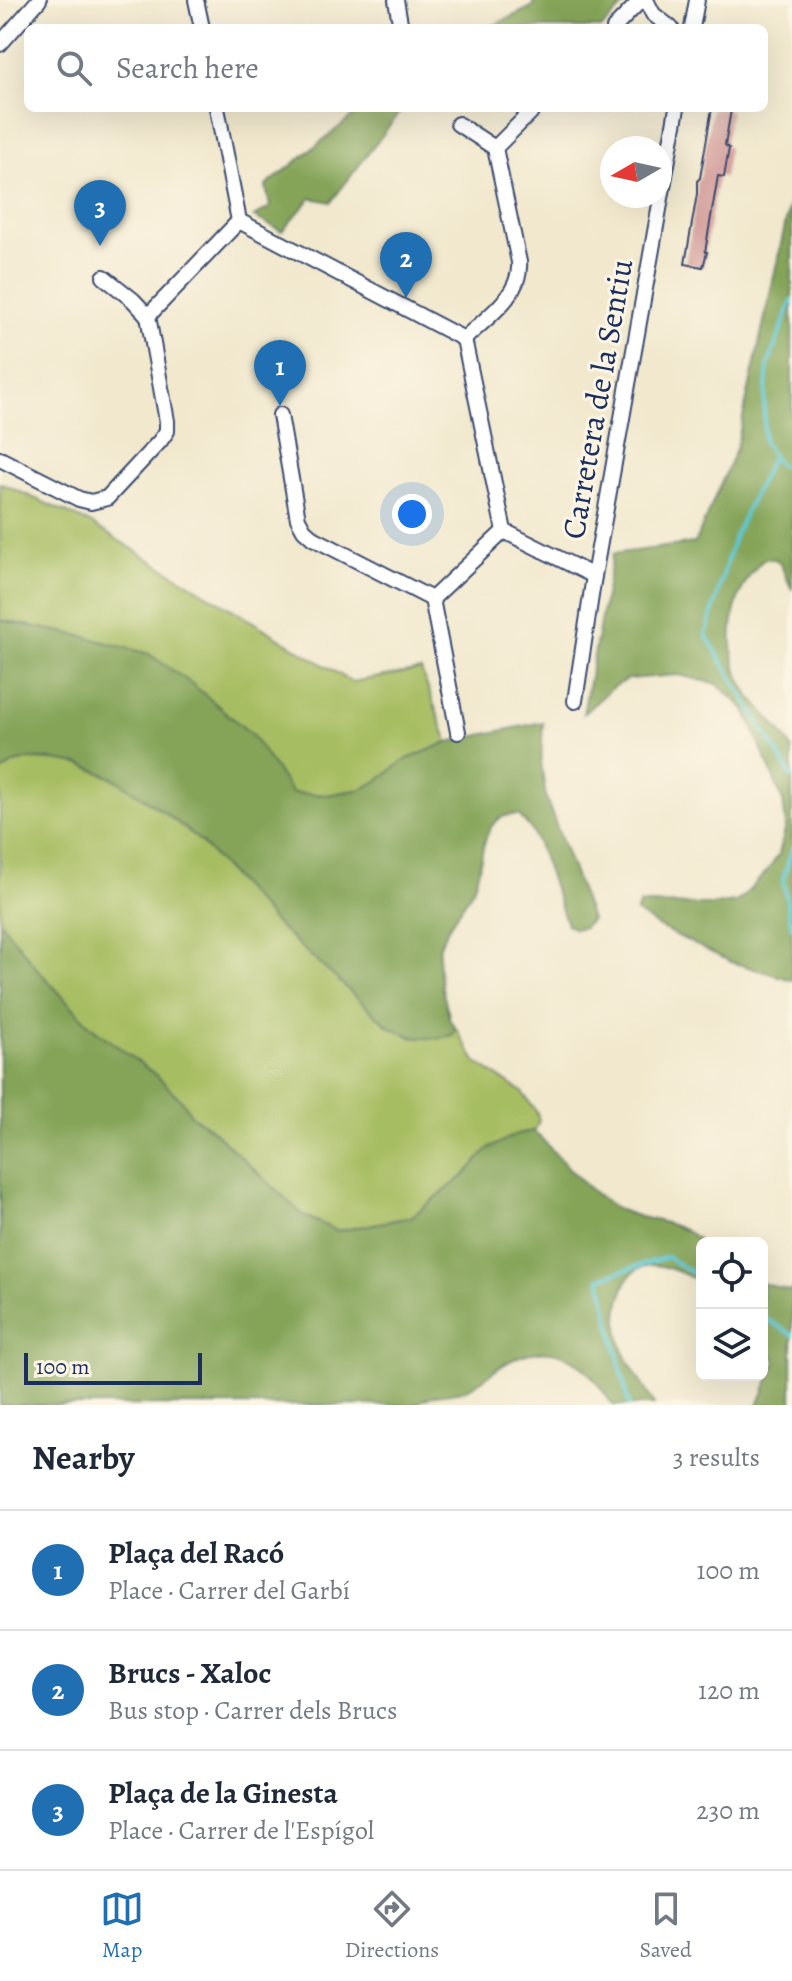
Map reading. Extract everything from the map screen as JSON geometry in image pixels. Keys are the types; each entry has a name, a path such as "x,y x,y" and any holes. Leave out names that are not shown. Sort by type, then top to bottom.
{"street":[{"path":"0,44 39,0"},
{"path":"196,0 201,24"},
{"path":"396,0 400,24"},
{"path":"618,24 644,0 653,14 666,24"},
{"path":"693,24 697,0"},
{"path":"625,17 653,14"},
{"path":"218,112 239,221"},
{"path":"495,148 531,112"},
{"name":"Carretera de la Sentiu","path":"575,701 594,576 676,112"},
{"path":"458,124 495,148 519,262 518,279 510,295 464,339"},
{"path":"148,316 239,221"},
{"path":"239,221 464,339"},
{"path":"0,459 79,499 97,502 107,498 167,431 148,316 104,277"},
{"path":"464,339 504,531"},
{"path":"280,415 297,513 304,530 313,538 432,599"},
{"path":"504,531 594,576"},
{"path":"432,599 504,531"},
{"path":"432,599 458,732"}],"green space":[{"path":"535,0 629,0 606,24 496,24 532,7"},
{"path":"358,112 400,112 331,202 311,198 282,231 254,217 270,207 266,186"},
{"path":"792,194 792,590 781,565 775,559 764,559 752,572 736,605 732,641 739,676 747,692 792,749 792,980 731,962 659,927 636,912 640,904 711,905 735,902 768,870 779,854 786,826 783,801 745,709 717,684 678,675 628,679 613,687 583,714 613,554 695,543 736,449"},
{"path":"0,483 88,522 352,682 421,670 448,742 403,761 362,789 327,795 292,793 251,734 192,684 149,655 82,636 0,620"},
{"path":"0,620 82,636 149,654 192,684 251,734 292,793 327,795 362,789 403,761 448,742 543,722 541,762 546,798 591,919 584,927 574,929 567,924 531,829 519,815 500,818 485,840 474,886 441,944 438,960 440,977 450,1020 455,1027 453,1035 419,1038 396,1030 275,923 200,841 117,780 83,765 49,759 14,763 0,773"},
{"path":"31,759 83,765 117,780 168,815 200,841 275,923 387,1025 413,1038 453,1035 455,1027 477,1063 522,1092 537,1113 539,1121 534,1131 517,1134 488,1149 465,1175 411,1217 338,1231 304,1216 210,1128 192,1116 183,1102 156,1075 90,1026 38,970 0,921 0,773 14,763"},
{"path":"0,921 38,970 90,1026 156,1075 183,1102 192,1116 210,1128 304,1216 338,1231 411,1217 465,1175 488,1149 517,1134 534,1131 605,1201 627,1213 681,1228 696,1238 696,1280 666,1267 644,1266 627,1280 621,1300 618,1321 622,1347 654,1405 612,1405 593,1377 581,1366 556,1353 542,1352 526,1354 508,1362 467,1389 433,1396 414,1405 0,1405"},
{"path":"768,1285 792,1289 792,1405 758,1405 776,1362 768,1345"}],"building":[{"path":"711,112 731,112 724,177 718,176 703,267 685,264 697,181"}],"waterway":[{"path":"792,300 768,365 764,409 764,442 778,464 792,471"},
{"path":"773,455 734,537 706,635 792,777"},
{"path":"792,849 783,880 792,928"},
{"path":"629,1405 600,1278 667,1257 696,1275"},
{"path":"768,1320 792,1335"}],"place":[{"name":"Plaça de la Ginesta","path":"100,246"},
{"name":"Brucs - Xaloc","path":"406,298"},
{"name":"Plaça del Racó","path":"280,406"}]}
